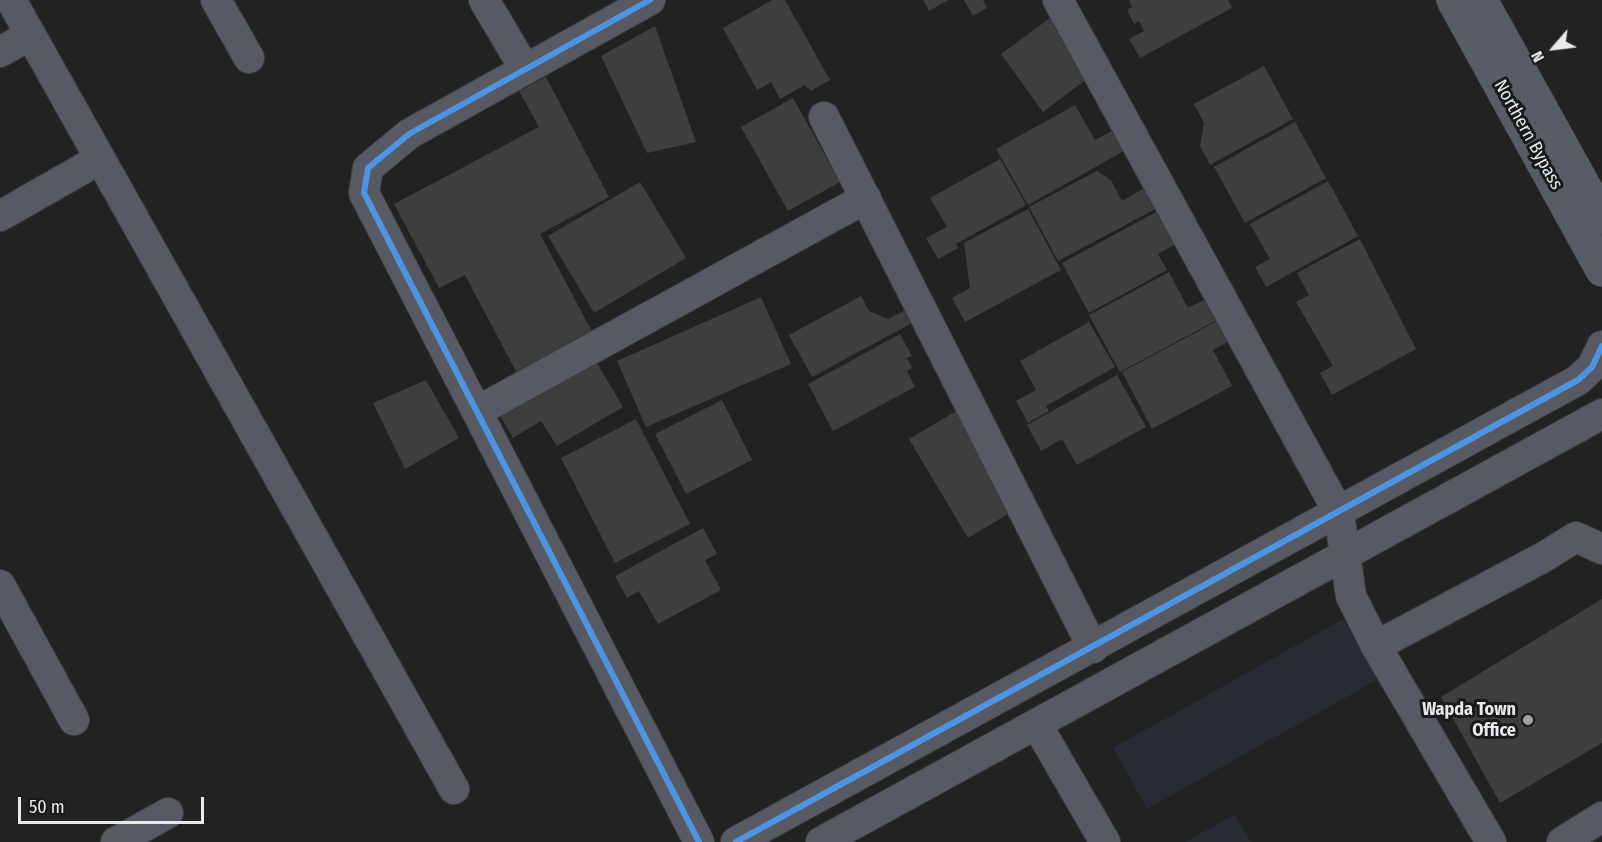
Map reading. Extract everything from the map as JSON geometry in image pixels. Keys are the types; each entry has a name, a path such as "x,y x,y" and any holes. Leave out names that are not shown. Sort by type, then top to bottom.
{"main road":[{"name":"Northern Bypass","path":"1453,0 1602,270"},
{"name":"Northern Bypass","path":"1481,0 1602,218"}],"street":[{"path":"11,0 454,789"},
{"path":"216,0 249,58"},
{"path":"484,0 525,69"},
{"path":"650,0 409,134 368,168 364,193 699,842"},
{"path":"1058,0 1339,513 1351,596 1376,646 1491,842"},
{"path":"0,52 30,35"},
{"path":"824,117 1093,648"},
{"path":"0,216 100,159"},
{"path":"478,411 866,198"},
{"path":"736,842 1578,380 1592,367 1602,346"},
{"path":"821,842 1602,414"},
{"path":"1376,646 1542,558 1576,537 1602,549"},
{"path":"0,585 74,720"},
{"path":"1037,724 1104,842"},
{"path":"116,842 168,813"},
{"path":"1562,842 1602,817"}],"shaded area":[{"path":"1343,619 1377,680 1147,809 1113,748"},
{"path":"1235,814 1251,842 1185,842"}],"building":[{"path":"772,0 785,0 830,80 811,91 805,85 780,99 771,82 757,90 723,28"},
{"path":"923,0 948,0 929,11"},
{"path":"964,0 983,0 987,8 973,16"},
{"path":"1129,0 1228,0 1232,8 1140,58 1129,39 1144,31 1139,21 1134,24 1127,10 1132,7"},
{"path":"1054,15 1096,72 1043,112 1001,54"},
{"path":"655,26 696,142 647,153 601,56"},
{"path":"1264,66 1293,119 1210,165 1200,146 1204,123 1194,104"},
{"path":"546,77 609,197 540,234 596,339 520,379 465,275 439,288 394,204 539,127 519,91"},
{"path":"793,98 840,182 788,211 741,127"},
{"path":"1075,105 1095,140 1119,127 1131,147 1028,205 996,149"},
{"path":"1295,122 1326,178 1245,223 1214,167"},
{"path":"1000,159 1026,205 956,244 958,248 938,259 926,238 947,227 930,198"},
{"path":"1097,171 1111,180 1122,201 1148,186 1159,207 1058,261 1029,207"},
{"path":"1328,181 1358,236 1266,287 1255,267 1270,259 1250,224"},
{"path":"640,182 686,258 594,313 548,236"},
{"path":"1028,209 1061,270 965,322 952,298 970,288 964,243"},
{"path":"1160,210 1178,243 1158,254 1167,270 1089,313 1062,263"},
{"path":"1360,239 1416,349 1332,395 1320,373 1333,366 1296,302 1309,295 1297,273"},
{"path":"1169,272 1188,308 1206,299 1217,320 1120,372 1089,315"},
{"path":"861,296 869,311 888,319 905,310 912,323 812,377 789,335"},
{"path":"761,297 791,364 646,427 617,361"},
{"path":"1219,320 1230,341 1213,350 1232,386 1152,429 1122,372"},
{"path":"1089,322 1115,367 1046,406 1049,411 1028,423 1016,401 1036,390 1020,361"},
{"path":"900,334 912,356 907,358 912,368 907,371 915,387 833,431 808,384"},
{"path":"594,358 623,407 557,446 541,421 513,438 499,414"},
{"path":"1117,375 1146,427 1077,465 1062,439 1041,451 1027,425"},
{"path":"426,380 459,438 405,469 373,403"},
{"path":"722,400 752,460 686,494 655,434"},
{"path":"958,410 1018,508 968,538 909,439"},
{"path":"636,419 690,524 615,563 561,458"},
{"path":"703,528 717,554 705,560 721,590 658,624 639,591 627,598 615,576"},
{"name":"Wapda Town Office","path":"1602,599 1602,743 1500,803 1441,697"}],"cycle path":[{"path":"650,0 409,134 368,168 364,193 699,842"},
{"path":"736,842 1578,380 1592,367 1602,346"}],"place":[{"name":"Wapda Town Office","path":"1528,720"}]}
